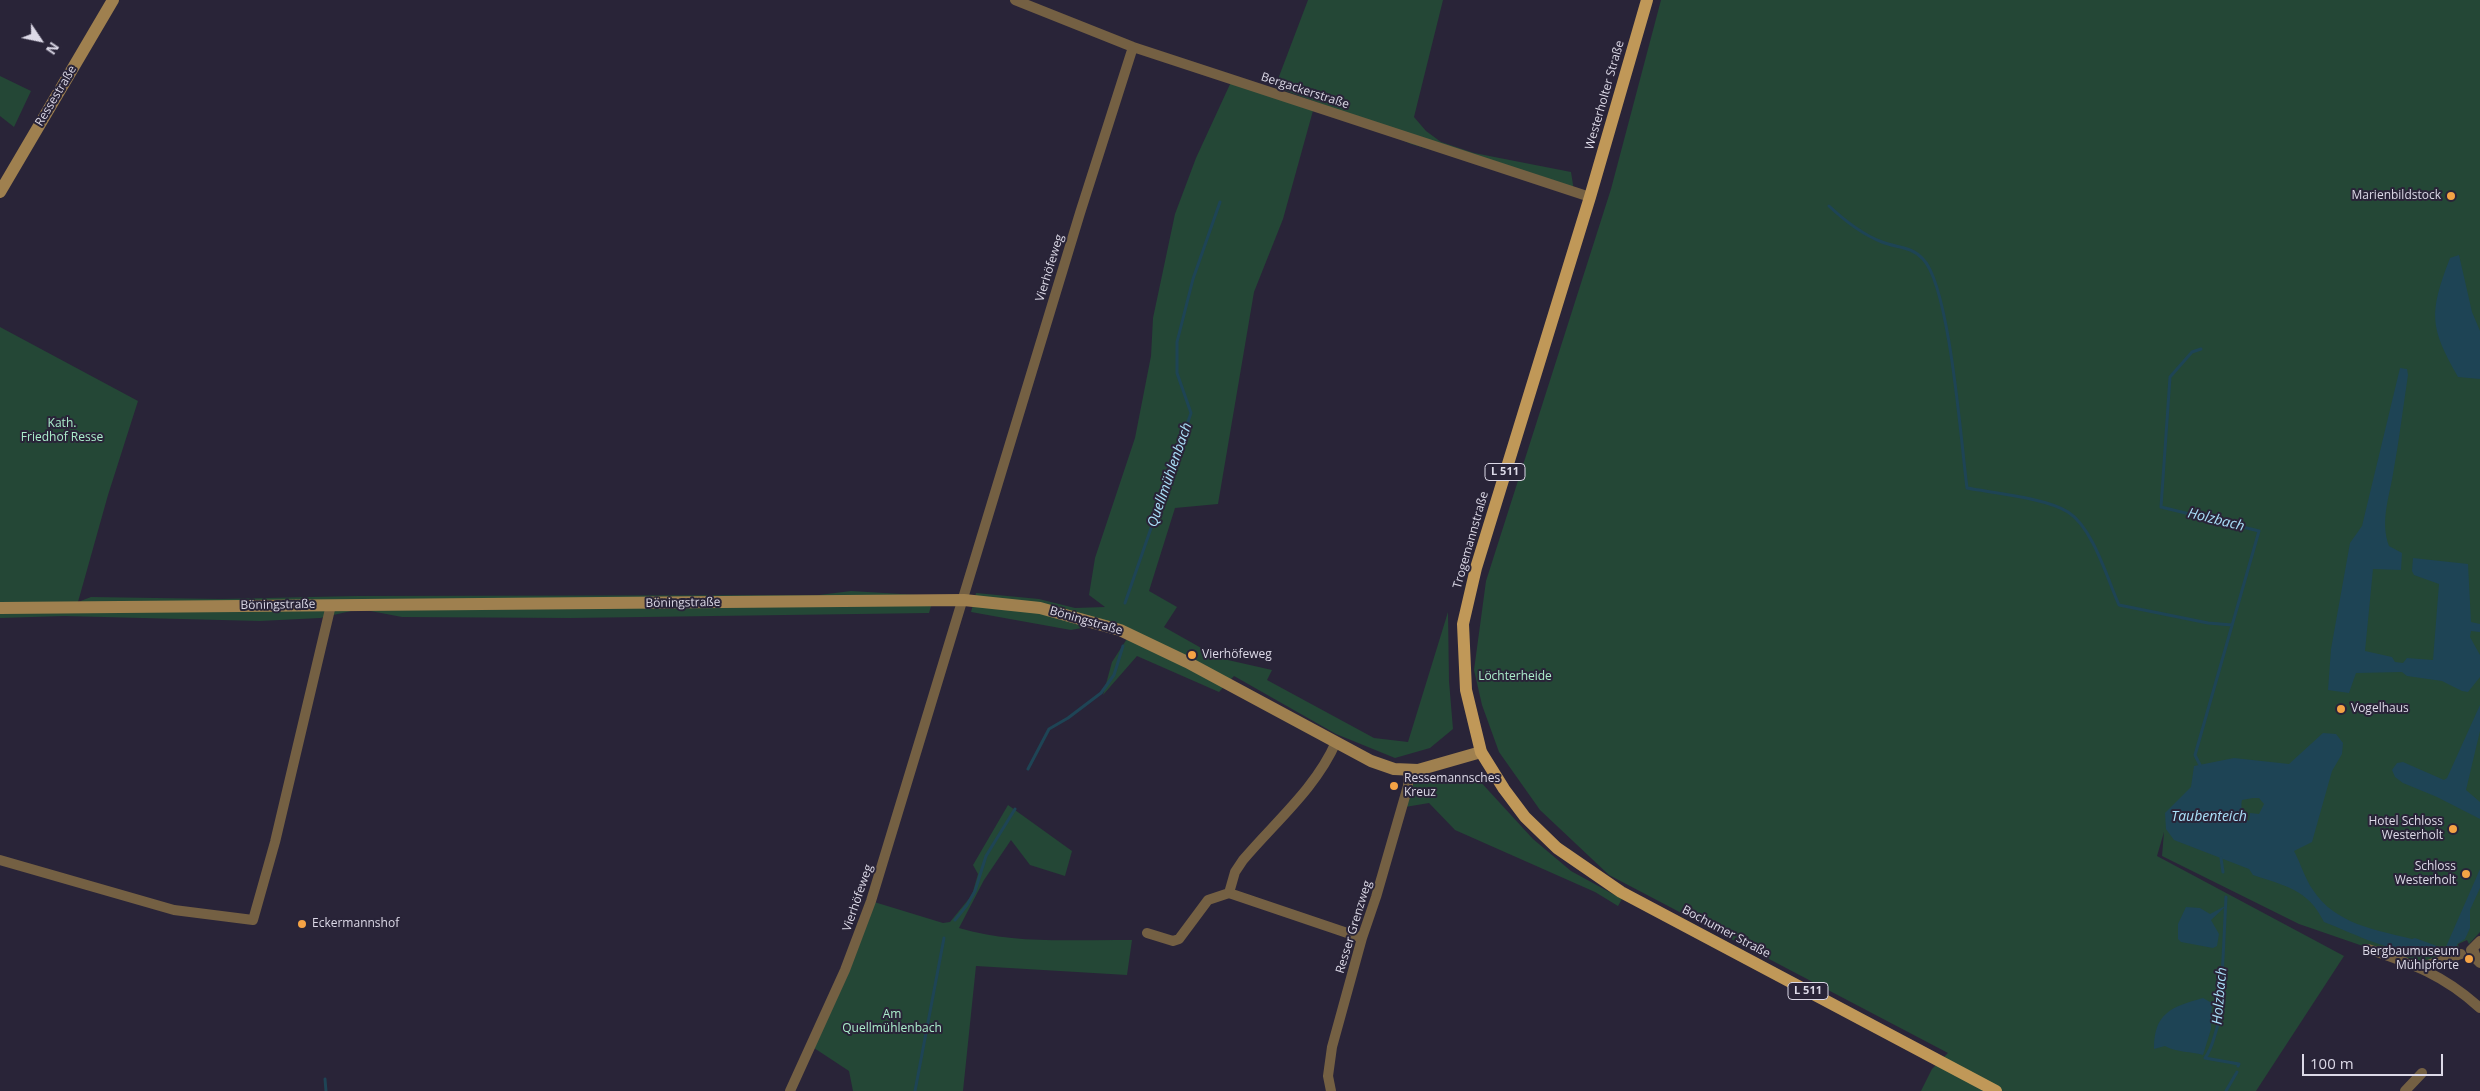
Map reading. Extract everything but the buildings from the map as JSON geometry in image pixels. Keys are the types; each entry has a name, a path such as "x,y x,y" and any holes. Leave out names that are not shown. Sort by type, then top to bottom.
{"main road":[{"name":"Ressestraße","path":"0,192 4,175 113,0"},
{"name":"Westerholter Straße","path":"1590,197 1647,0"},
{"name":"Trogemannstraße","path":"1481,752 1466,690 1463,624 1476,568 1590,197"},
{"name":"Böningstraße","path":"0,608 964,600 1040,608 1120,630 1180,658 1371,761 1394,769 1418,770 1481,752"},
{"name":"Bochumer Straße","path":"1481,752 1504,789 1525,817 1556,848 1591,873 1621,892 1996,1091"}],"street":[{"name":"Bergackerstraße","path":"1014,0 1133,47 1590,197"},
{"name":"Vierhöfeweg","path":"790,1091 845,970 871,900 964,600 1080,213 1133,47"},
{"path":"0,860 174,910 253,920 275,842 331,605"},
{"path":"1229,893 1235,872 1239,866 1311,784 1328,760 1336,742"},
{"name":"Resser Grenzweg","path":"1331,1091 1328,1076 1332,1047 1362,938 1376,897 1408,786 1408,770"},
{"path":"1147,934 1173,940 1179,939 1208,900 1229,893 1362,938"},
{"path":"2368,949 2422,967 2460,990 2480,1008"},
{"path":"2422,967 2471,949 2480,963"},
{"path":"2404,1091 2422,1073"}],"green space":[{"path":"1308,0 1443,0 1414,117 1426,131 1441,142 1474,153 1571,172 1574,191 1411,144 1330,107 1275,87"},
{"name":"Löchterheide","path":"1661,0 2480,0 2480,932 2469,944 2467,940 2458,944 2459,948 2418,965 2299,924 2162,856 2164,832 2157,856 2344,956 2256,1091 1921,1091 1932,1069 1948,1053 1609,875 1540,810 1499,752 1482,705 1474,670 1486,581 1611,189"},
{"path":"0,76 31,91 14,127 0,116"},
{"path":"1231,82 1314,107 1283,219 1254,292 1218,504 1175,508 1149,591 1177,607 1164,627 1219,658 1272,670 1267,680 1374,738 1408,742 1448,612 1449,681 1453,729 1430,748 1395,758 1336,734 1234,676 1219,692 1137,656 1103,695 1112,662 1132,631 1114,622 1071,630 971,612 976,593 1039,599 1075,608 1105,607 1089,595 1095,558 1135,438 1151,356 1153,318 1175,214 1196,158"},
{"name":"Kath. Friedhof Resse","path":"0,327 138,401 108,495 78,602 91,597 221,599 357,596 819,595 851,591 934,596 929,613 571,618 402,617 360,609 320,618 260,621 64,616 0,618"},
{"path":"1459,778 1477,778 1533,839 1571,871 1622,899 1618,906 1595,892 1455,830 1429,803 1405,807 1412,784"},
{"name":"Am Quellmühlenbach","path":"1008,805 1072,851 1065,876 1030,865 1011,840 984,880 959,928 1002,937 1023,939 1132,940 1127,975 976,966 963,1091 853,1091 849,1071 811,1046 871,901 943,923 950,922 972,895 978,874 973,865"}],"water":[{"path":"2459,255 2472,312 2480,331 2480,379 2458,377 2448,359 2437,331 2435,319 2438,293 2450,258"},
{"path":"2400,368 2407,369 2408,375 2386,510 2385,528 2389,546 2402,553 2401,570 2373,569 2365,651 2392,657 2395,662 2403,663 2407,658 2433,660 2439,584 2414,575 2412,571 2413,558 2468,564 2471,622 2480,624 2480,632 2471,631 2470,637 2480,655 2480,677 2468,692 2442,681 2407,676 2402,672 2356,673 2349,693 2328,690 2331,649 2350,543 2362,526"},
{"path":"2480,705 2480,731 2466,790 2480,802 2480,819 2437,797 2403,783 2395,777 2392,770 2397,763 2403,762 2444,780 2447,778"},
{"name":"Taubenteich","path":"2323,733 2336,734 2343,743 2342,754 2332,771 2312,842 2294,851 2313,890 2333,911 2344,918 2371,929 2412,939 2415,938 2445,949 2480,869 2480,888 2470,910 2470,928 2465,939 2457,944 2457,948 2423,953 2406,951 2373,942 2324,922 2311,902 2294,890 2253,875 2249,869 2174,840 2166,829 2165,813 2191,787 2194,766 2234,758 2289,764","holes":["2259,798 2264,804 2259,814 2250,813 2249,821 2243,812 2242,800"]},
{"path":"2227,905 2211,920 2219,934 2217,946 2213,948 2181,942 2178,939 2178,924 2186,907 2200,908 2210,914"},
{"path":"2203,998 2210,1002 2220,999 2212,1004 2211,1029 2203,1055 2174,1050 2165,1046 2154,1049 2157,1027 2166,1013"}],"waterway":[{"name":"Quellmühlenbach","path":"1125,603 1191,413 1177,373 1177,342 1193,279 1220,202"},
{"path":"1829,206 1847,222 1867,235 1914,252 1923,259 1932,275 1940,300 1953,367 1967,488 2047,503 2068,512 2077,519 2092,541 2119,605 2208,623 2232,625"},
{"name":"Holzbach","path":"2200,765 2195,755 2259,531 2161,507 2170,377 2192,352 2201,349"},
{"name":"Quellmühlenbach","path":"1028,769 1049,729 1068,718 1101,693 1114,675 1123,646"},
{"name":"Quellmühlenbach","path":"955,920 975,891 986,856 1015,809"},
{"name":"Holzbach","path":"2221,858 2223,872"},
{"name":"Holzbach","path":"2226,897 2220,1020 2205,1058 2239,1064 2238,1066"},
{"name":"Quellmühlenbach","path":"915,1091 944,938"},
{"name":"Holzbach","path":"2226,1091 2237,1072"},
{"path":"325,1079 326,1091"}],"place":[{"name":"Marienbildstock","path":"2451,196"},
{"name":"Vierhöfeweg","path":"1192,655"},
{"name":"Vogelhaus","path":"2341,709"},
{"name":"Ressemannsches Kreuz","path":"1394,786"},
{"name":"Hotel Schloss Westerholt","path":"2453,829"},
{"name":"Schloss Westerholt","path":"2466,874"},
{"name":"Eckermannshof","path":"302,924"},
{"name":"Bergbaumuseum Mühlpforte","path":"2469,959"}]}
